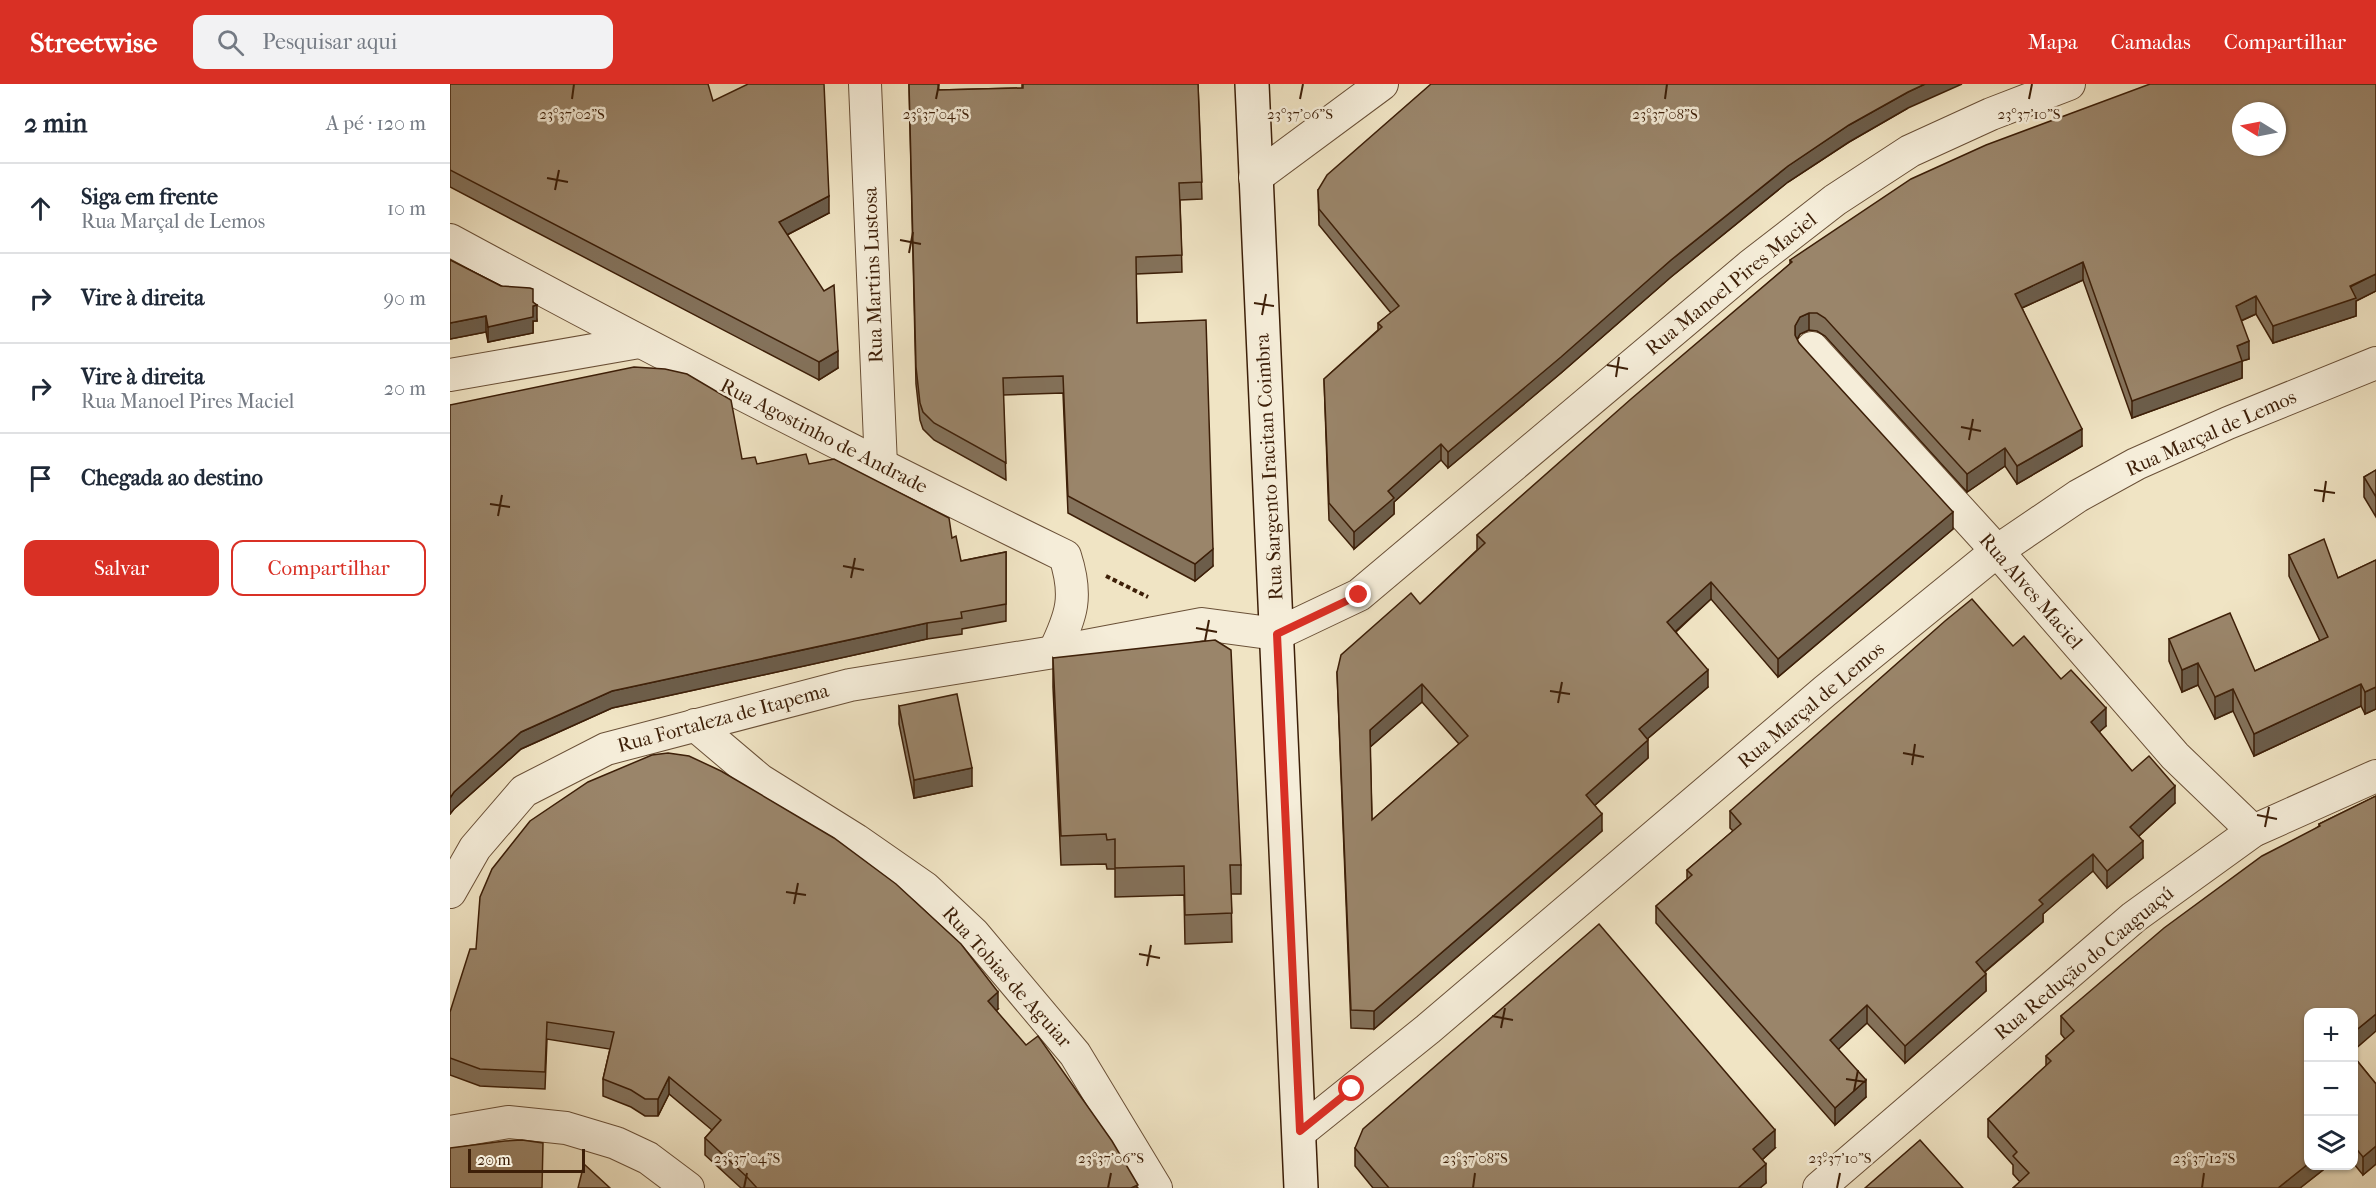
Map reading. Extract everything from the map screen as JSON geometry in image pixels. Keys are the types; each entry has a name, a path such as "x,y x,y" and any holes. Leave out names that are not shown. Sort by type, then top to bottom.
{"street":[{"name":"Rua Martins Lustosa","path":"865,84 881,466"},
{"name":"Rua Sargento Iracitan Coimbra","path":"1252,84 1301,1188"},
{"path":"1255,178 1382,84"},
{"name":"Rua Manoel Pires Maciel","path":"1277,634 1359,595 1750,266 1835,200 1910,151 1991,114 2069,84"},
{"name":"Rua Agostinho de Andrade","path":"450,240 639,342 881,466 1065,556"},
{"path":"450,375 639,342"},
{"name":"Rua Alves Maciel","path":"1812,348 1997,551 2175,756 2253,831"},
{"name":"Rua Marçal de Lemos","path":"1300,1131 1428,1029 1816,699 1997,551 2078,496 2136,464 2228,423 2376,363"},
{"path":"1054,652 1069,622 1073,595 1065,556"},
{"name":"Rua Fortaleza de Itapema","path":"450,892 475,848 524,791 606,749 850,685 1054,652 1202,624 1277,634"},
{"name":"Rua Tobias de Aguiar","path":"695,725 760,780 856,840 925,888 974,934 1075,1054 1156,1188"},
{"name":"Rua Redução do Caaguaçú","path":"1819,1188 2134,917 2253,831 2376,776"},
{"path":"450,1132 508,1122 566,1128 616,1143 648,1158 688,1188"}],"path":[{"path":"1065,556 1149,597"}],"building":[{"path":"450,84 708,84 713,101 748,84 824,84 829,196 779,222 824,291 834,285 838,351 819,362 450,170"},
{"path":"909,84 938,84 939,90 1023,88 1023,84 1198,84 1202,182 1179,183 1182,255 1136,257 1137,323 1206,320 1213,549 1195,564 1068,496 1063,376 1003,378 1006,463 934,423 923,412 916,367"},
{"path":"1431,84 1925,84 1849,125 1788,166 1671,260 1448,452 1441,444 1388,491 1394,498 1354,532 1329,503 1324,379 1382,327 1378,323 1399,306 1319,209 1318,190 1327,175"},
{"path":"2150,84 2376,84 2376,274 2350,286 2356,298 2273,326 2256,296 2236,306 2249,341 2237,346 2242,361 2132,401 2083,262 2015,294 2082,429 2017,466 2005,448 1967,474 1825,318 1817,313 1809,313 1800,317 1795,326 1795,335 1799,343 1953,512 1778,659 1711,582 1667,622 1708,670 1639,729 1648,740 1586,795 1602,814 1374,1011 1351,1010 1337,672 1341,655 1411,593 1420,604 1485,543 1477,535 1631,399 1792,262 1790,260 1911,179 1986,145","holes":["1422,684 1468,736 1372,820 1370,730"]},
{"path":"450,260 501,286 533,289 533,302 537,305 533,306 533,317 488,327 486,316 450,323"},
{"path":"634,367 665,369 687,374 731,400 742,459 755,457 757,464 806,454 809,464 834,459 949,518 952,538 956,536 961,561 1006,552 1006,604 961,612 962,618 927,623 612,691 521,732 450,798 450,405"},
{"path":"2376,470 2376,497 2364,477"},
{"path":"2324,539 2338,578 2376,560 2376,687 2365,692 2361,684 2254,734 2233,689 2215,697 2198,663 2182,670 2169,639 2230,613 2255,671 2328,637 2289,555"},
{"path":"1972,599 2013,646 2024,636 2061,679 2071,670 2106,708 2091,722 2132,771 2149,756 2175,786 2130,827 2143,841 2107,871 2093,854 2063,879 2039,900 2043,904 1976,962 1986,974 1905,1046 1867,1005 1830,1040 1866,1080 1835,1108 1656,906 1692,875 1687,870 1741,824 1730,811"},
{"path":"1215,640 1231,650 1241,865 1230,865 1232,913 1185,915 1184,866 1115,868 1115,839 1107,840 1106,834 1061,836 1053,658"},
{"path":"957,694 972,768 914,780 899,706"},
{"path":"668,753 689,756 721,771 834,838 896,884 961,944 998,992 988,1001 1026,1045 1038,1036 1112,1141 1138,1185 1131,1188 757,1188 705,1138 721,1120 669,1077 658,1099 645,1099 631,1090 603,1079 614,1032 547,1022 545,1072 480,1069 450,1058 450,1012 470,949 476,949 480,897 492,869 530,821 588,782 652,755"},
{"path":"2376,796 2376,1014 2358,1029 2358,1008 2304,1008 2304,1167 2278,1188 2013,1188 2029,1173 2013,1156 2017,1152 1988,1119 2051,1061 2046,1056 2074,1031 2061,1016 2164,928 2262,856 2320,826 2319,824"},
{"path":"1599,924 1775,1130 1753,1149 1766,1164 1738,1188 1389,1188 1355,1148 1363,1129"},
{"path":"2358,1062 2376,1084 2376,1146 2363,1157 2358,1151"},
{"path":"522,1140 543,1143 542,1188 450,1188 450,1148"},
{"path":"1920,1140 1963,1188 1865,1188"},
{"path":"584,1164 610,1188 578,1188"}],"route":[{"path":"1352,1089 1300,1131 1277,634 1359,595"}]}
